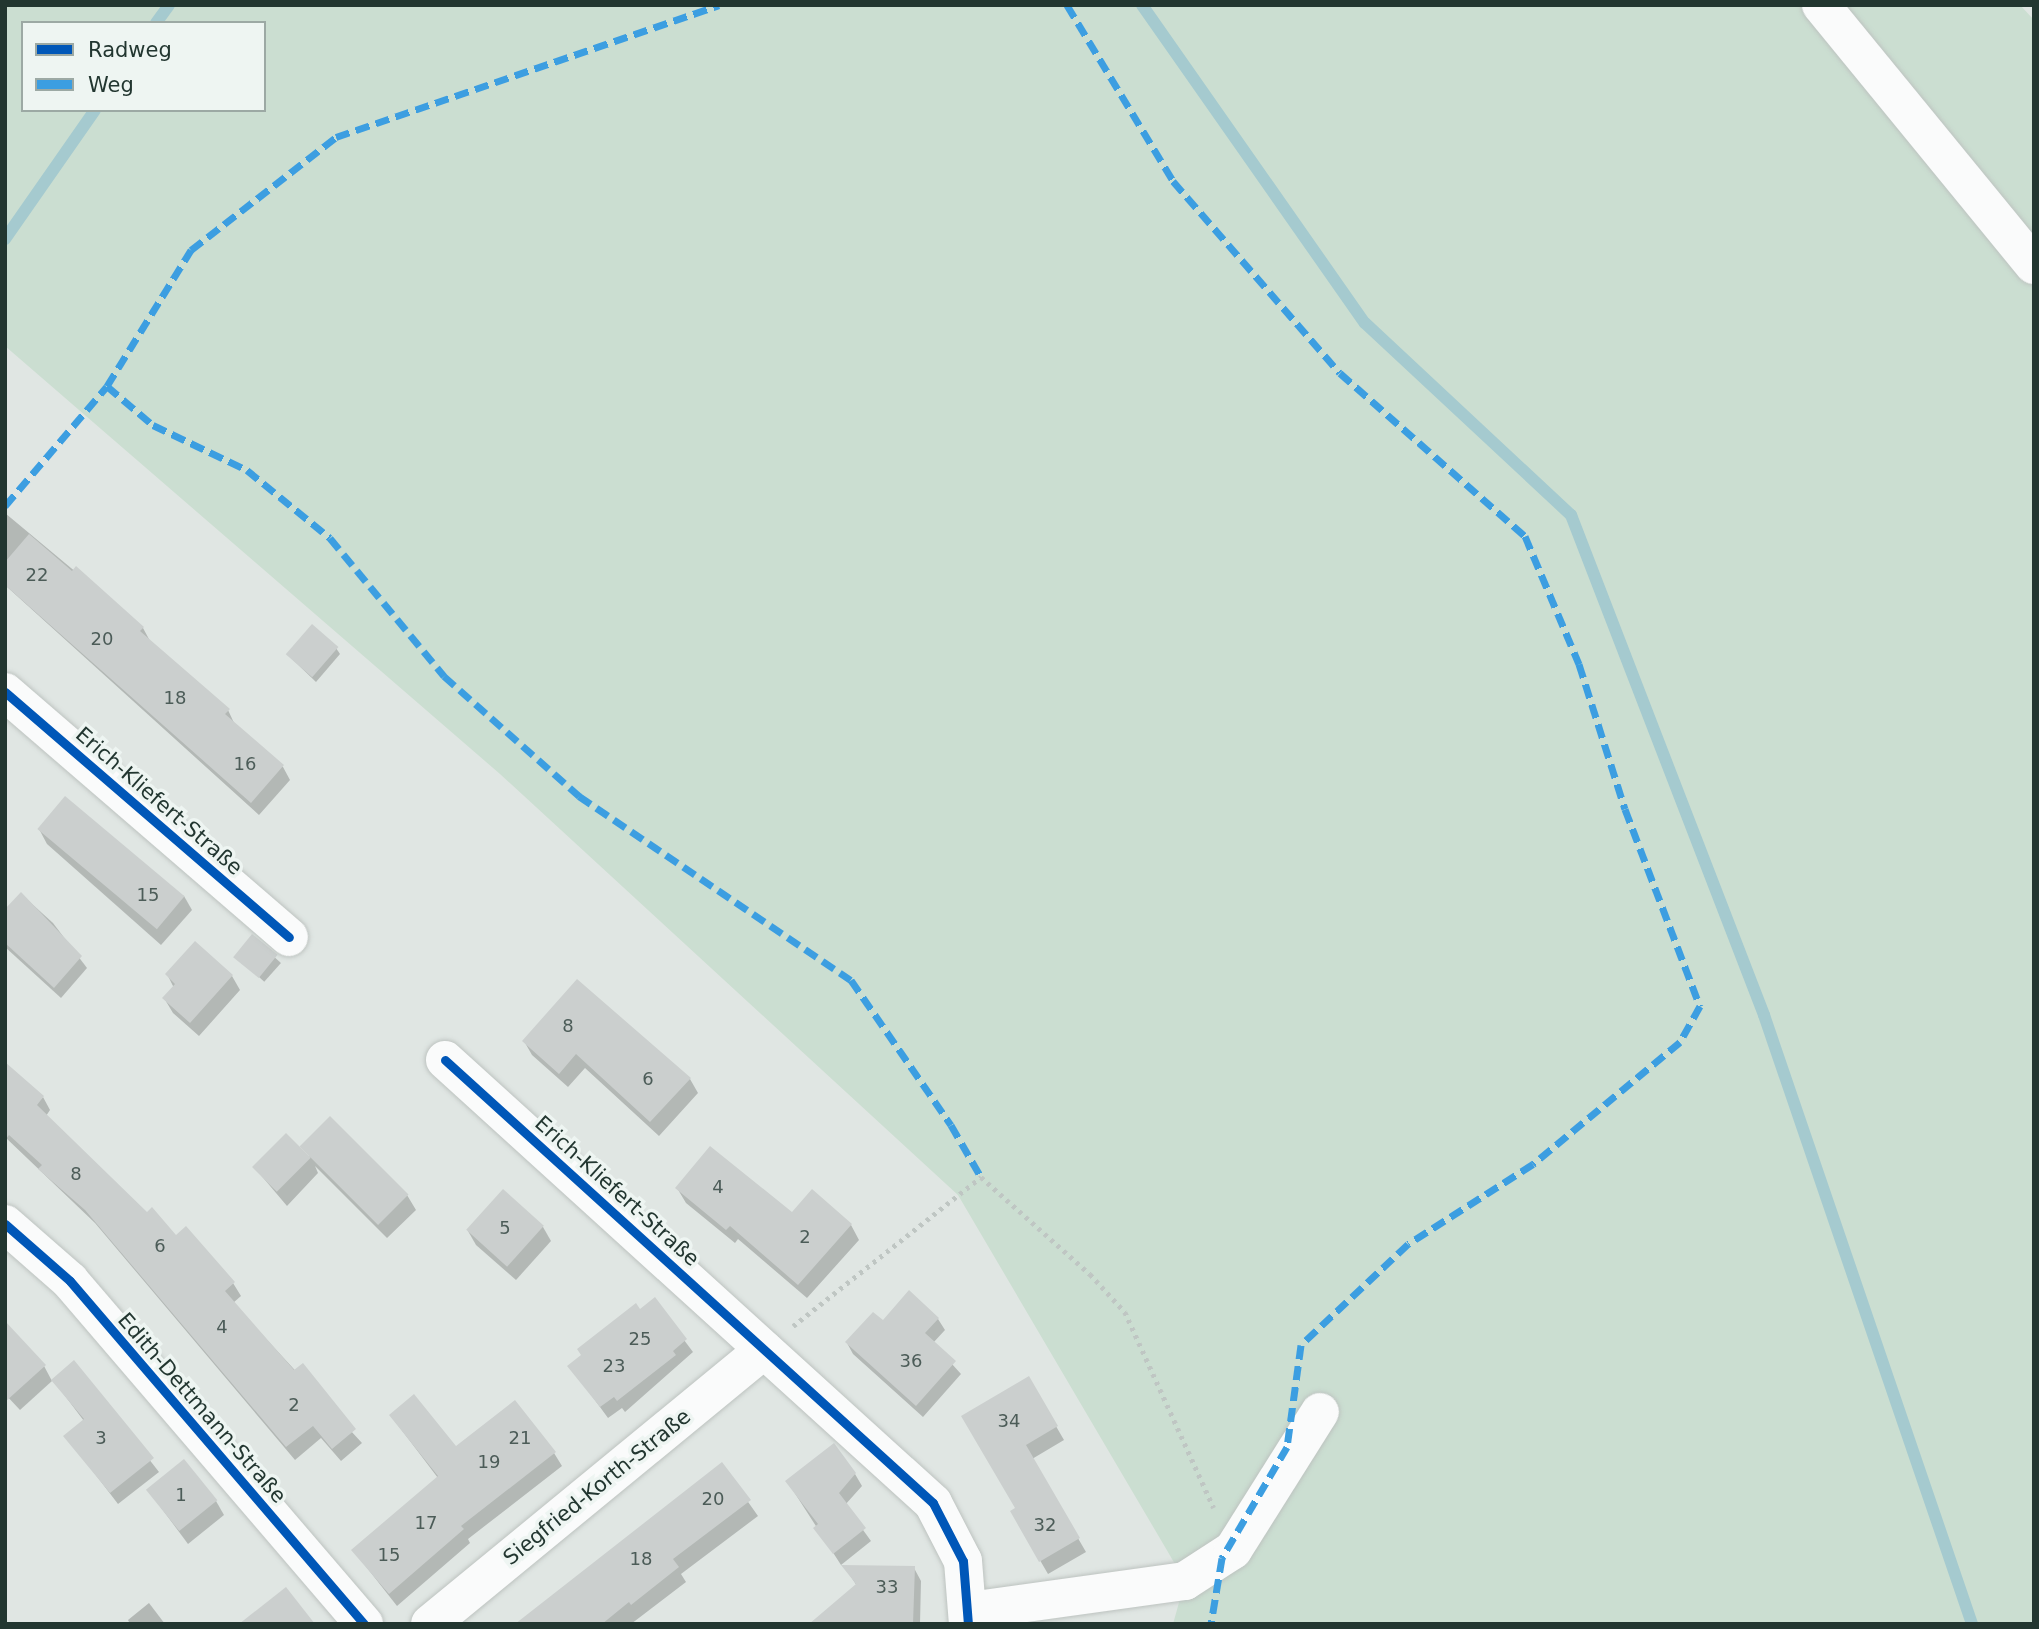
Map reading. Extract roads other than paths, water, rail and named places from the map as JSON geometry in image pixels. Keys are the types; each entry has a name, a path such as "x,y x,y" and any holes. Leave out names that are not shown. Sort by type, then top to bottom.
{"street":[{"path":"1821,5 2034,265"},
{"name":"Erich-Kliefert-Straße","path":"5,692 289,937"},
{"name":"Erich-Kliefert-Straße","path":"445,1060 933,1503 962,1561 969,1617"},
{"name":"Edith-Dettmann-Straße","path":"5,1224 70,1280 364,1624"},
{"name":"Siegfried-Korth-Straße","path":"430,1624 764,1350"},
{"path":"969,1617 1185,1581 1233,1550 1320,1412"}],"waterway":[{"path":"157,21 169,5"},
{"path":"1142,5 1365,323 1571,515 1764,1015 1972,1624"},
{"path":"5,239 94,112"}]}
